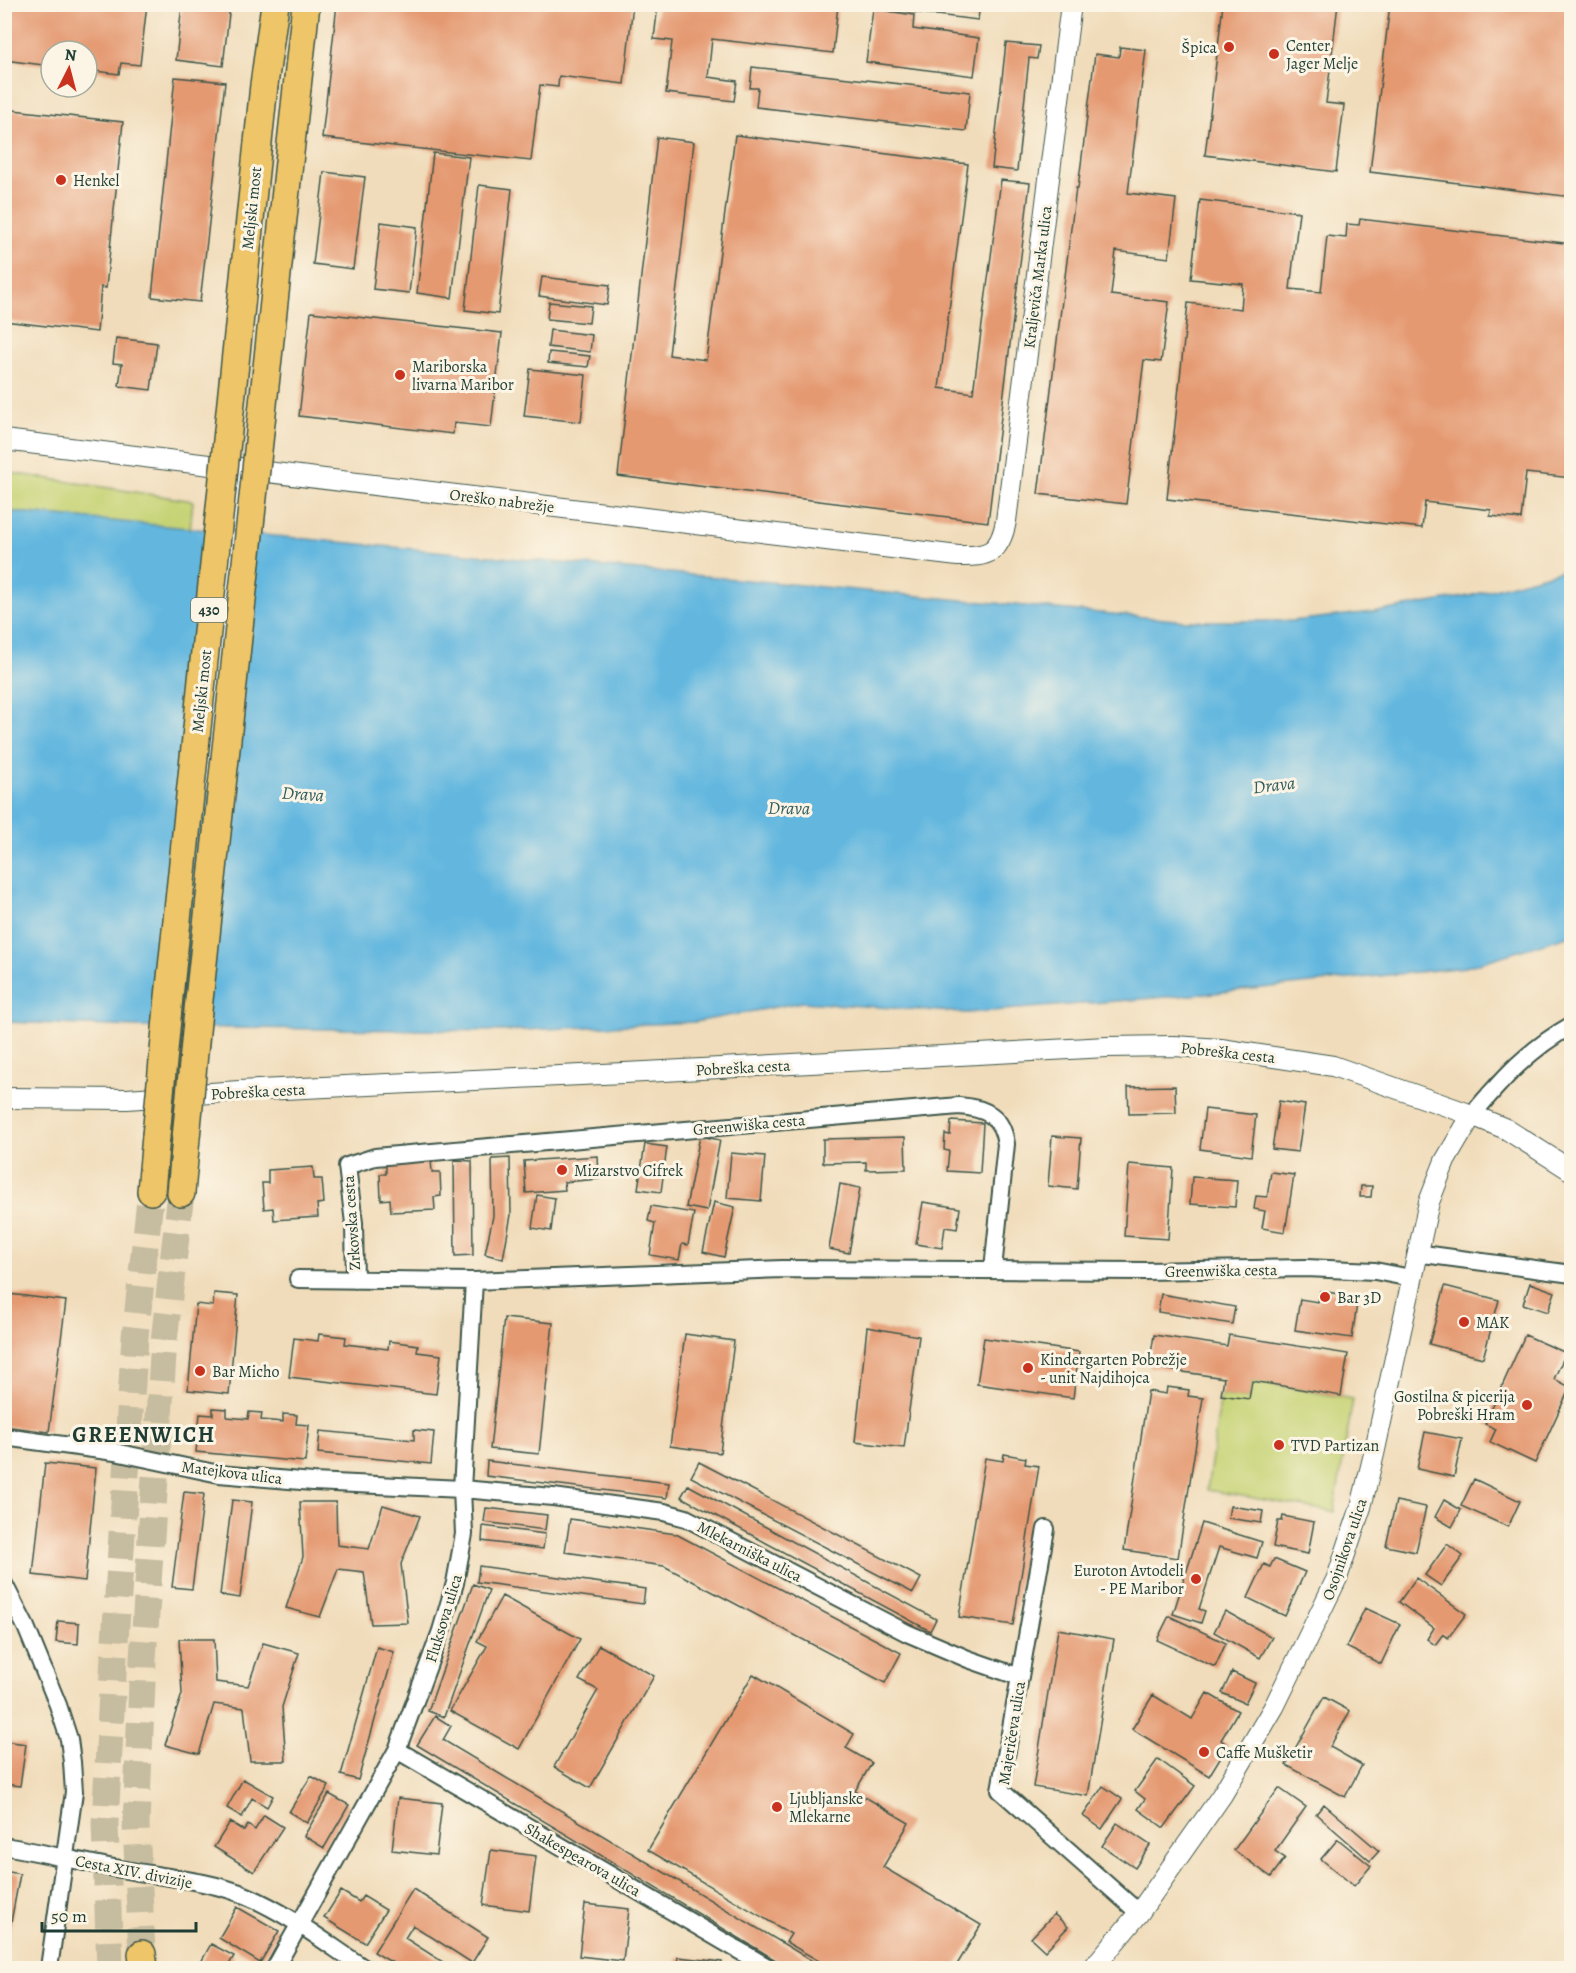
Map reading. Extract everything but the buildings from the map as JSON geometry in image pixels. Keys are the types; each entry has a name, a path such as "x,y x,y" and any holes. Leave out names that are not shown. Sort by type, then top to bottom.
{"highway":[{"name":"Meljski most","path":"151,1191 171,973 264,85 275,4"},
{"name":"Meljski most","path":"181,1193 199,1000 306,4"}],"street":[{"name":"Kraljeviča Marka ulica","path":"996,547 1003,537 1006,522 1071,4"},
{"name":"Oreško nabrežje","path":"4,440 958,556 986,555 996,547"},
{"name":"Meljski most","path":"177,1096 241,468"},
{"path":"1472,1115 1507,1073 1545,1040 1572,1024"},
{"name":"Pobreška cesta","path":"4,1098 127,1099 239,1091 634,1073 1107,1047 1173,1046 1221,1049 1333,1066 1506,1129 1572,1171"},
{"name":"Greenwiška cesta","path":"347,1166 375,1157 959,1106 974,1107 988,1112 1005,1131 1006,1144 993,1269"},
{"name":"Osojnikova ulica","path":"1093,1968 1139,1913 1222,1795 1252,1747 1337,1578 1374,1454 1416,1253 1429,1202 1444,1161 1472,1115"},
{"name":"Zrkovska cesta","path":"347,1166 354,1223 355,1280"},
{"path":"1416,1253 1572,1274"},
{"name":"Greenwiška cesta","path":"298,1279 474,1281 782,1269 1145,1271 1306,1268 1375,1271 1411,1278"},
{"name":"Fluksova ulica","path":"300,1925 397,1750 441,1631 455,1583 464,1534 462,1489 474,1281"},
{"name":"Matejkova ulica","path":"4,1437 115,1452 219,1474 313,1482 462,1489"},
{"name":"Mlekarniška ulica","path":"462,1489 641,1508 686,1518 907,1633 968,1659 1020,1677"},
{"name":"Majeričeva ulica","path":"1046,1529 1000,1790 1139,1913"},
{"name":"Cesta XIV. divizije","path":"4,1584 26,1627 58,1705 69,1739 74,1792 66,1857 231,1890 268,1906 364,1968"},
{"name":"Shakespearova ulica","path":"397,1750 769,1968"},
{"path":"4,1846 66,1857 50,1968"},
{"path":"275,1968 300,1925"}],"green space":[{"path":"5,472 193,501 190,529 5,511"},
{"name":"TVD Partizan","path":"1252,1381 1353,1399 1334,1512 1207,1490 1221,1395 1249,1399"}],"water":[{"name":"Drava","path":"5,511 1187,621 1292,621 1381,611 1469,596 1571,568 1571,935 1466,967 1204,994 967,1013 802,1002 695,1022 504,1031 136,1027 5,1022"}],"tunnel":[{"path":"110,1968 105,1823 135,1337 151,1191"},
{"path":"142,1954 136,1824 143,1659 164,1341 181,1193"}],"place":[{"name":"Špica","path":"1229,47"},
{"name":"Center Jager Melje","path":"1274,54"},
{"name":"Henkel","path":"61,180"},
{"name":"Mariborska livarna Maribor","path":"400,375"},
{"name":"Mizarstvo Cifrek","path":"562,1170"},
{"name":"Bar 3D","path":"1325,1297"},
{"name":"MAK","path":"1464,1322"},
{"name":"Kindergarten Pobrežje - unit Najdihojca","path":"1028,1368"},
{"name":"Bar Micho","path":"200,1371"},
{"name":"Gostilna & picerija Pobreški Hram","path":"1527,1405"},
{"name":"TVD Partizan","path":"1279,1445"},
{"name":"Euroton Avtodeli - PE Maribor","path":"1196,1579"},
{"name":"Caffe Mušketir","path":"1204,1752"},
{"name":"Ljubljanske Mlekarne","path":"777,1807"}],"district":[{"name":"GREENWICH","path":"144,1434"}]}
